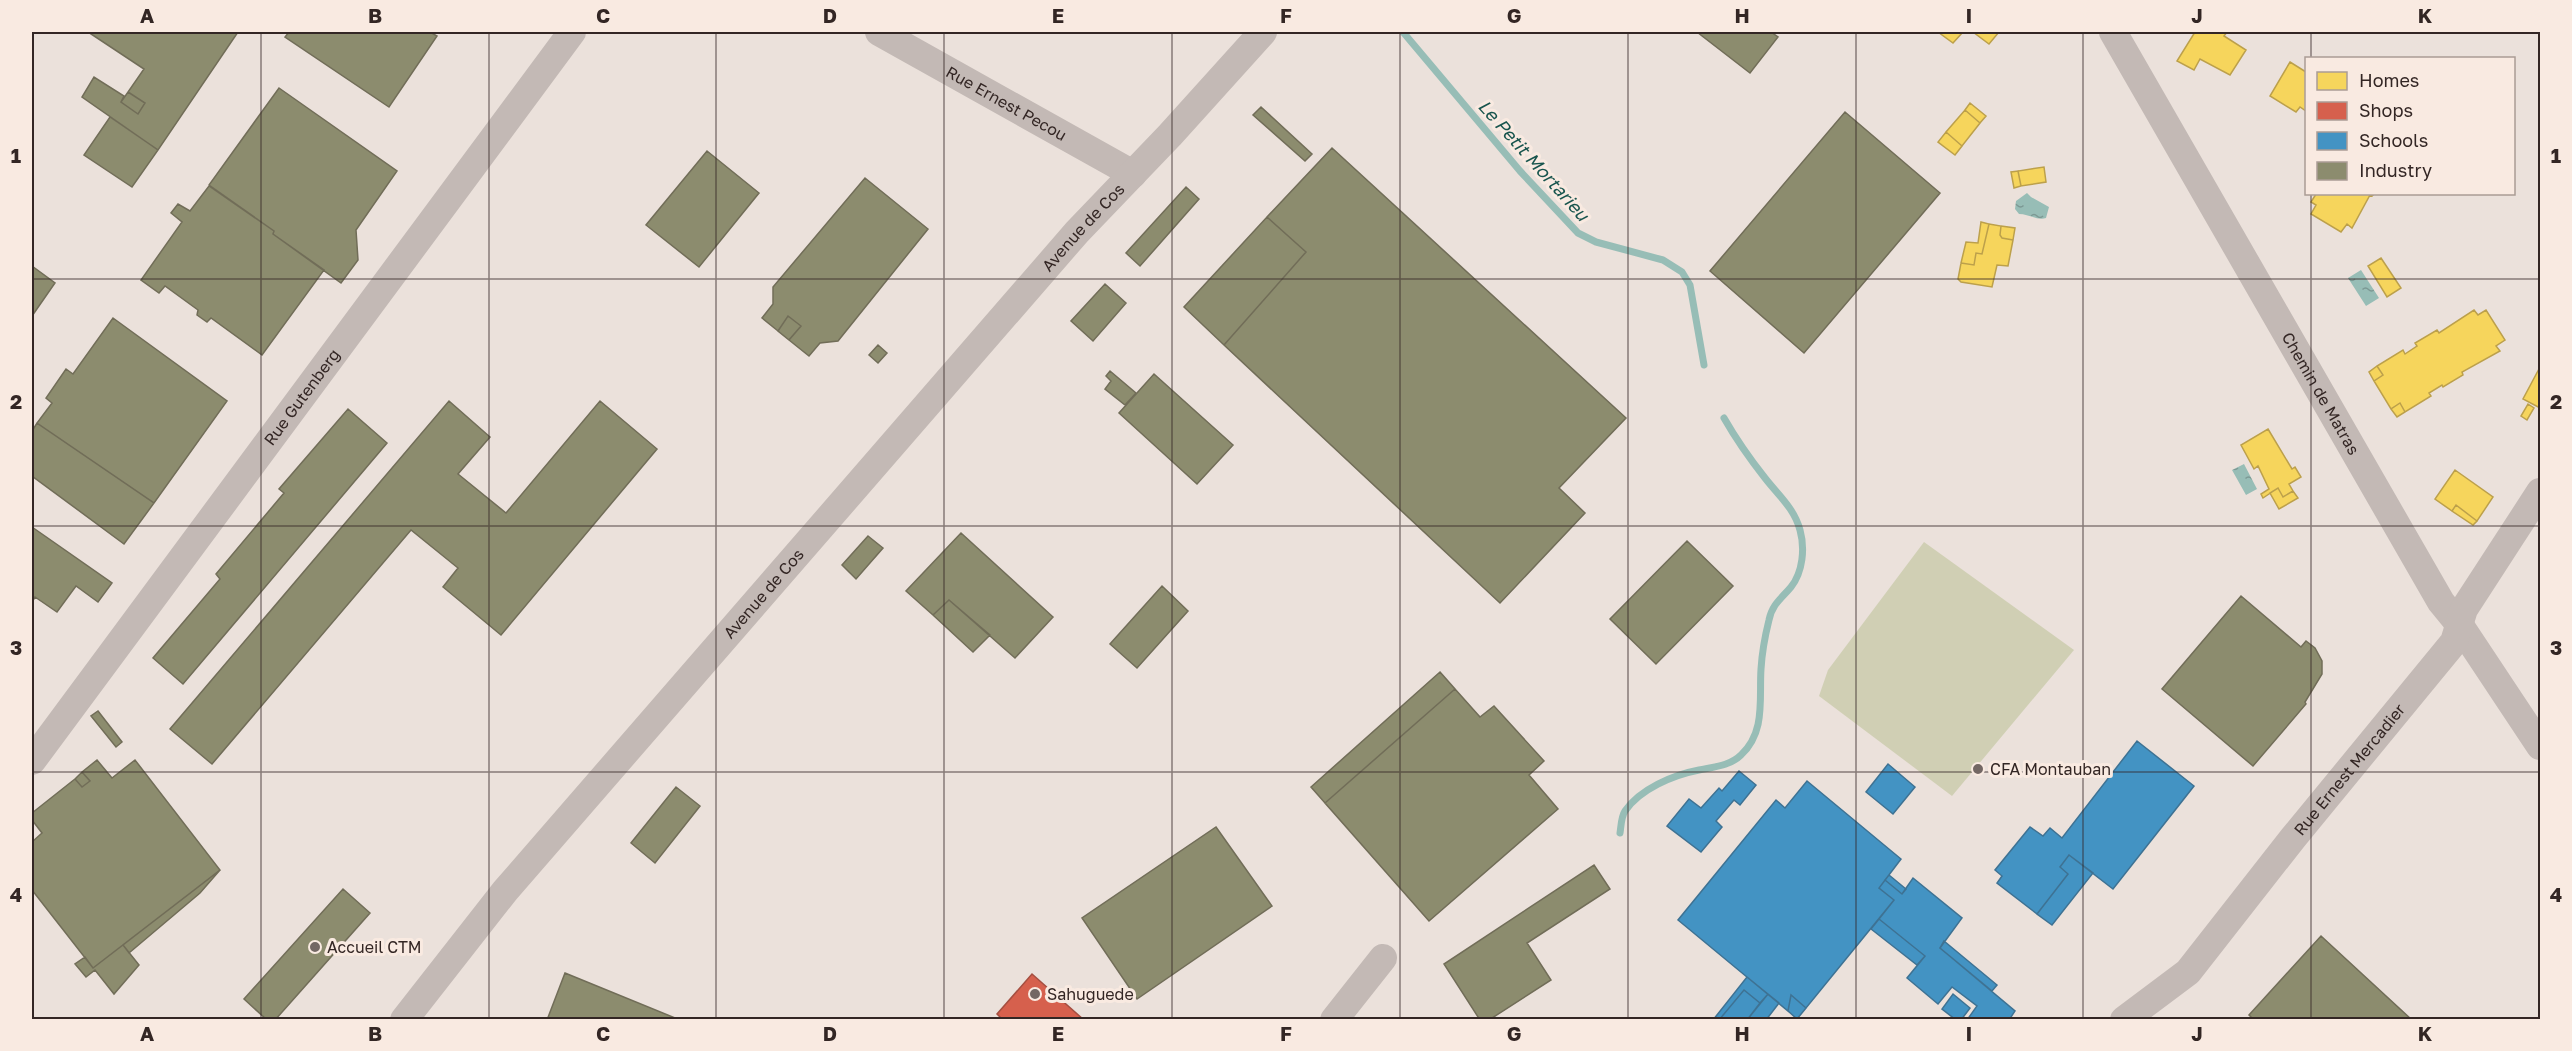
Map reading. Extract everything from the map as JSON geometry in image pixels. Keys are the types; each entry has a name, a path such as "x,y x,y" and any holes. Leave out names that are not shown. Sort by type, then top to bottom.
{"street":[{"name":"Rue Gutenberg","path":"32,761 572,32"},
{"name":"Rue Ernest Pecou","path":"879,32 1133,174"},
{"name":"Avenue de Cos","path":"404,1020 505,891 1077,232 1263,32"},
{"name":"Chemin de Matras","path":"2113,32 2441,602 2459,624 2541,746"},
{"name":"Rue Ernest Mercadier","path":"2124,1020 2188,972 2293,838 2454,642 2464,609 2541,492"},
{"path":"1334,1020 1383,958"}],"green space":[{"path":"1924,542 2074,650 1952,796 1819,696 1828,670"}],"water":[{"path":"2027,193 2049,207 2046,218 2040,219 2019,214 2015,209 2016,201"},
{"path":"2361,270 2379,298 2366,306 2348,278"},
{"path":"2244,464 2257,489 2246,495 2232,470"}],"building: Homes":[{"path":"1938,32 1963,32 1953,43"},
{"path":"1973,32 1999,32 1989,44"},
{"path":"2195,32 2227,32 2224,36 2246,50 2230,75 2200,59 2194,70 2177,61"},
{"path":"2290,62 2305,71 2305,110 2300,107 2296,112 2270,96"},
{"path":"1970,103 1986,116 1980,123 1965,110"},
{"path":"1965,110 1980,123 1962,146 1946,132"},
{"path":"1946,132 1962,146 1955,155 1938,142"},
{"path":"2044,167 2046,182 2021,186 2018,171"},
{"path":"2018,171 2021,186 2014,188 2011,172"},
{"path":"2315,195 2370,195 2352,228 2347,224 2341,232 2311,214 2316,205 2311,202"},
{"path":"1981,222 1989,224 1982,254 1976,253 1974,265 1961,263 1966,242 1978,243"},
{"path":"1989,224 2001,226 2002,238 2013,240 2008,266 1997,265 1992,287 1961,282 1958,279 1961,263 1974,265 1976,253 1982,254"},
{"path":"2001,226 2015,228 2013,240 2002,238"},
{"path":"2381,258 2401,288 2387,297 2368,266"},
{"path":"2474,310 2478,315 2486,310 2505,340 2496,346 2500,351 2462,372 2463,375 2443,387 2442,385 2429,393 2431,396 2405,412 2400,403 2391,409 2374,381 2383,375 2377,366 2403,350 2405,354 2417,346 2415,343 2437,330 2439,333"},
{"path":"2377,366 2383,375 2374,381 2369,372"},
{"path":"2540,367 2540,408 2523,399"},
{"path":"2400,403 2405,412 2397,417 2391,409"},
{"path":"2528,404 2534,408 2527,420 2521,416"},
{"path":"2268,429 2292,469 2295,467 2301,477 2289,484 2293,491 2283,497 2278,488 2263,498 2261,494 2269,489 2258,466 2254,469 2241,445"},
{"path":"2455,470 2493,497 2477,521 2456,505 2452,511 2435,499"},
{"path":"2278,488 2283,497 2293,491 2298,498 2279,509 2270,493"},
{"path":"2456,505 2477,521 2473,525 2452,511"}],"building: Shops":[{"name":"Sahuguede","path":"1032,974 1084,1020 1003,1020 997,1014"}],"building: Schools":[{"path":"2137,741 2194,786 2113,889 2069,855 2060,867 2068,874 2037,914 1997,883 2002,876 1995,870 2030,827 2043,836 2050,828 2062,838"},
{"path":"1888,764 1915,787 1893,814 1866,792"},
{"path":"1739,771 1756,785 1740,805 1734,800 1716,821 1722,827 1701,852 1667,826 1689,799 1701,808 1719,788 1722,791"},
{"path":"1807,781 1901,859 1879,888 1894,900 1806,1008 1791,995 1788,1011 1678,920 1776,800 1785,808"},
{"path":"2069,855 2093,873 2052,925 2037,914 2068,874 2060,867"},
{"path":"1889,875 1906,889 1902,894 1885,880"},
{"path":"1913,878 1962,918 1940,948 2015,1011 2009,1020 1967,1020 1977,1006 1952,987 1938,1004 1907,978 1925,956 1879,919 1894,900 1879,888 1885,880 1902,894"},
{"path":"1879,919 1925,956 1917,965 1871,929"},
{"path":"1944,941 1997,985 1992,991 1940,948"},
{"path":"1747,977 1768,994 1760,1003 1744,990 1719,1020 1713,1020"},
{"path":"1744,990 1760,1003 1747,1020 1719,1020"},
{"path":"1768,994 1779,1003 1766,1020 1747,1020"},
{"path":"1953,994 1970,1008 1961,1020 1956,1020 1942,1009"},
{"path":"1791,995 1806,1008 1797,1019 1788,1011"}],"building: Industry":[{"path":"88,32 238,32 158,150 82,97 94,77 124,96 121,102 138,114 145,103 128,92 144,69"},
{"path":"289,32 430,32 437,36 389,107 285,37"},
{"path":"1697,32 1771,32 1778,37 1750,73"},
{"path":"279,88 397,171 356,230 358,260 341,283 273,234 274,231 209,185"},
{"path":"128,92 145,103 138,114 121,102"},
{"path":"1261,107 1312,154 1305,161 1253,115"},
{"path":"1845,112 1940,193 1804,353 1710,271"},
{"path":"110,117 158,150 132,187 84,155"},
{"path":"1332,148 1626,418 1559,488 1585,513 1500,603 1224,345 1306,252 1267,217"},
{"path":"707,151 759,193 699,267 646,225"},
{"path":"865,178 928,229 838,341 820,343 809,356 789,340 801,326 788,316 778,331 762,318 773,304 773,287"},
{"path":"209,186 274,231 273,234 324,270 262,355 211,318 207,322 197,315 198,310 165,286 159,293 141,280 182,222 171,213 178,204 190,211"},
{"path":"1186,187 1199,199 1140,266 1126,253"},
{"path":"1267,217 1306,252 1224,345 1184,307"},
{"path":"32,266 55,283 32,316"},
{"path":"1105,284 1126,303 1093,341 1071,321"},
{"path":"788,316 801,326 789,340 778,331"},
{"path":"113,318 227,401 154,503 37,423 52,403 46,398 66,369 73,374"},
{"path":"878,345 887,353 878,363 869,355"},
{"path":"1110,371 1136,393 1125,405 1105,389 1111,381 1106,376"},
{"path":"1154,374 1233,445 1197,484 1119,413"},
{"path":"449,401 490,437 458,474 506,513 600,401 657,449 501,635 443,587 458,568 411,530 212,764 170,729"},
{"path":"348,409 387,443 183,684 153,658 220,579 216,574 284,493 279,489"},
{"path":"37,423 154,503 124,544 32,476 32,431"},
{"path":"32,527 112,583 98,602 76,586 57,612 35,597 32,602"},
{"path":"961,533 1053,617 1015,658 949,600 933,615 906,591"},
{"path":"868,536 883,548 856,579 842,565"},
{"path":"1687,541 1733,586 1656,664 1610,619"},
{"path":"1162,586 1188,611 1137,668 1110,644"},
{"path":"2241,596 2301,647 2306,641 2315,648 2322,661 2322,674 2305,702 2306,704 2253,766 2162,689"},
{"path":"949,600 990,635 973,652 933,615"},
{"path":"1440,672 1455,689 1325,803 1311,787"},
{"path":"1455,689 1480,717 1494,706 1544,761 1529,775 1558,809 1429,921 1325,803"},
{"path":"98,711 122,742 116,747 91,716"},
{"path":"97,760 112,778 135,760 220,870 93,968 32,890 32,842 42,833 32,820 32,813 75,779 82,787 90,781 82,772"},
{"path":"82,772 90,781 82,787 75,779"},
{"path":"676,787 700,806 655,863 631,843"},
{"path":"1216,827 1272,906 1137,999 1082,918"},
{"path":"1594,865 1610,889 1527,943 1551,980 1489,1020 1480,1020 1444,964"},
{"path":"220,870 200,893 129,953 123,945"},
{"name":"Accueil CTM","path":"343,889 370,913 275,1020 267,1020 244,999"},
{"path":"2321,936 2412,1020 2254,1020 2249,1015"},
{"path":"123,945 139,965 114,994 95,970 86,977 75,964 85,957 93,968"},
{"path":"565,973 680,1020 547,1020"}],"waterway":[{"name":"Le Petit Mortarieu","path":"1403,32 1520,171 1578,233 1596,242 1663,260 1682,272 1690,285 1704,365"},
{"name":"Le Petit Mortarieu","path":"1620,833 1625,811 1639,796 1679,775 1732,762 1749,746 1760,715 1762,656 1770,614 1795,581 1800,567 1803,552 1802,537 1794,515 1733,434 1724,418"}],"place":[{"name":"CFA Montauban","path":"1978,769"},
{"name":"Accueil CTM","path":"315,947"},
{"name":"Sahuguede","path":"1035,994"}]}
